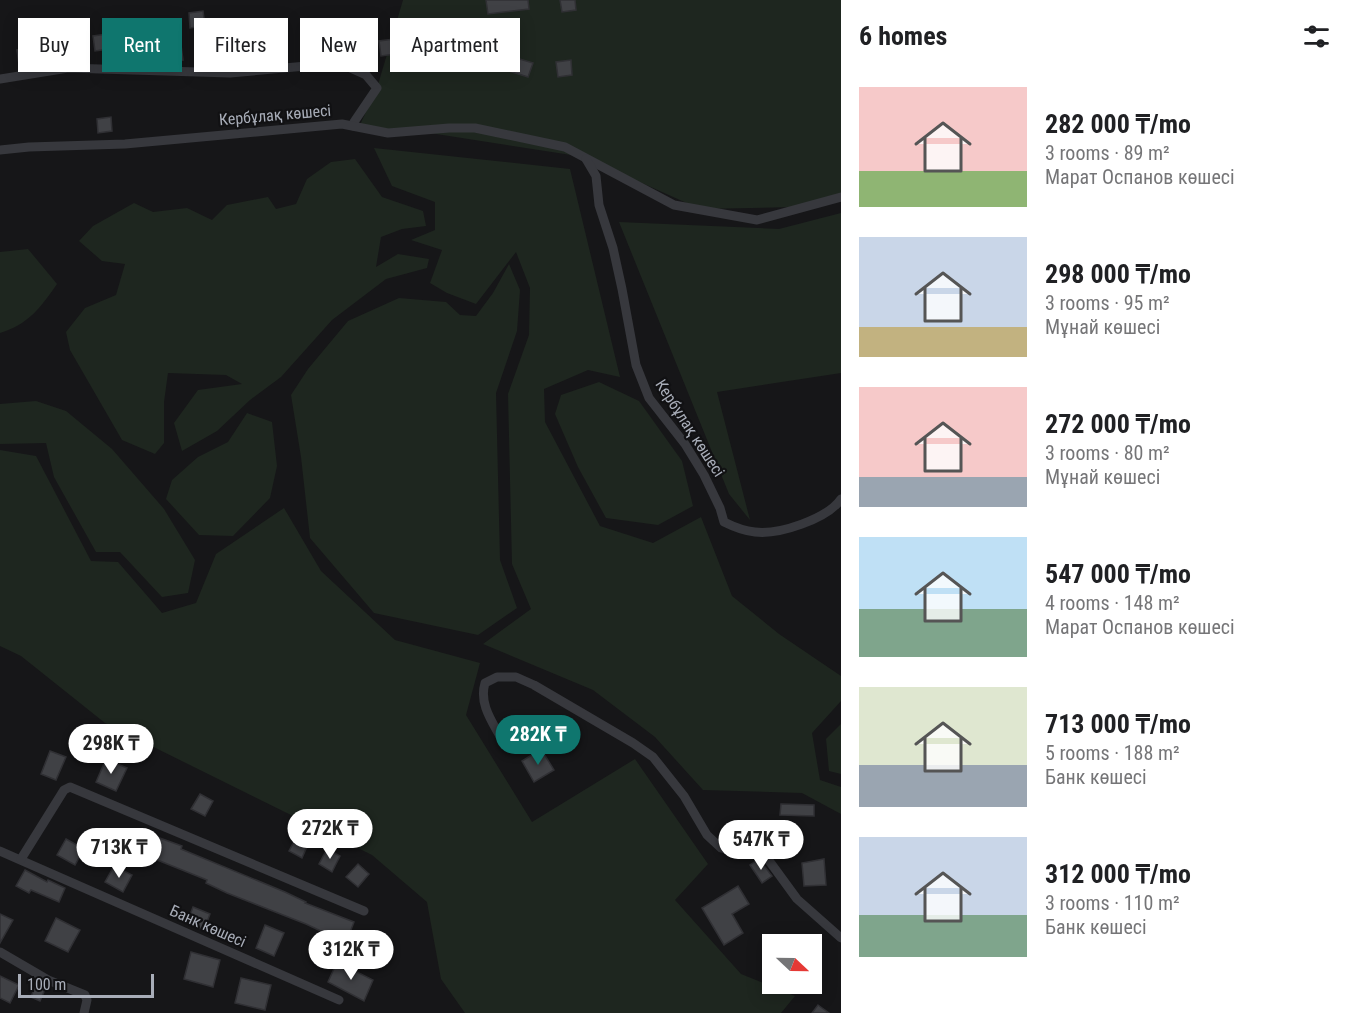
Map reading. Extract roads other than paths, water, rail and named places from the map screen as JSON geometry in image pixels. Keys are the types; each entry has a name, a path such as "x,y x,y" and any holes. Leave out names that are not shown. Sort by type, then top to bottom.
{"street":[{"path":"0,79 68,68 230,73 339,63 366,75 376,88 353,126"},
{"name":"Кербұлақ көшесі","path":"0,150 125,144 342,124 387,133 475,128 565,147 674,205 757,220 841,197"},
{"name":"Кербұлақ көшесі","path":"584,157 596,176 599,205 613,248 629,339 636,365 649,398 685,444 704,475 720,508 724,522 736,528 757,532 786,529 819,517 841,499"},
{"path":"501,738 487,713 481,695 485,683 497,678 516,677 633,742 653,757 684,796 707,835 721,848 733,851 750,843 759,847 797,899 841,938"},
{"path":"21,860 64,790 70,788 364,911"},
{"name":"Банк көшесі","path":"0,851 339,1000"},
{"path":"0,952 48,980 85,995 87,1000 84,1013"}]}
